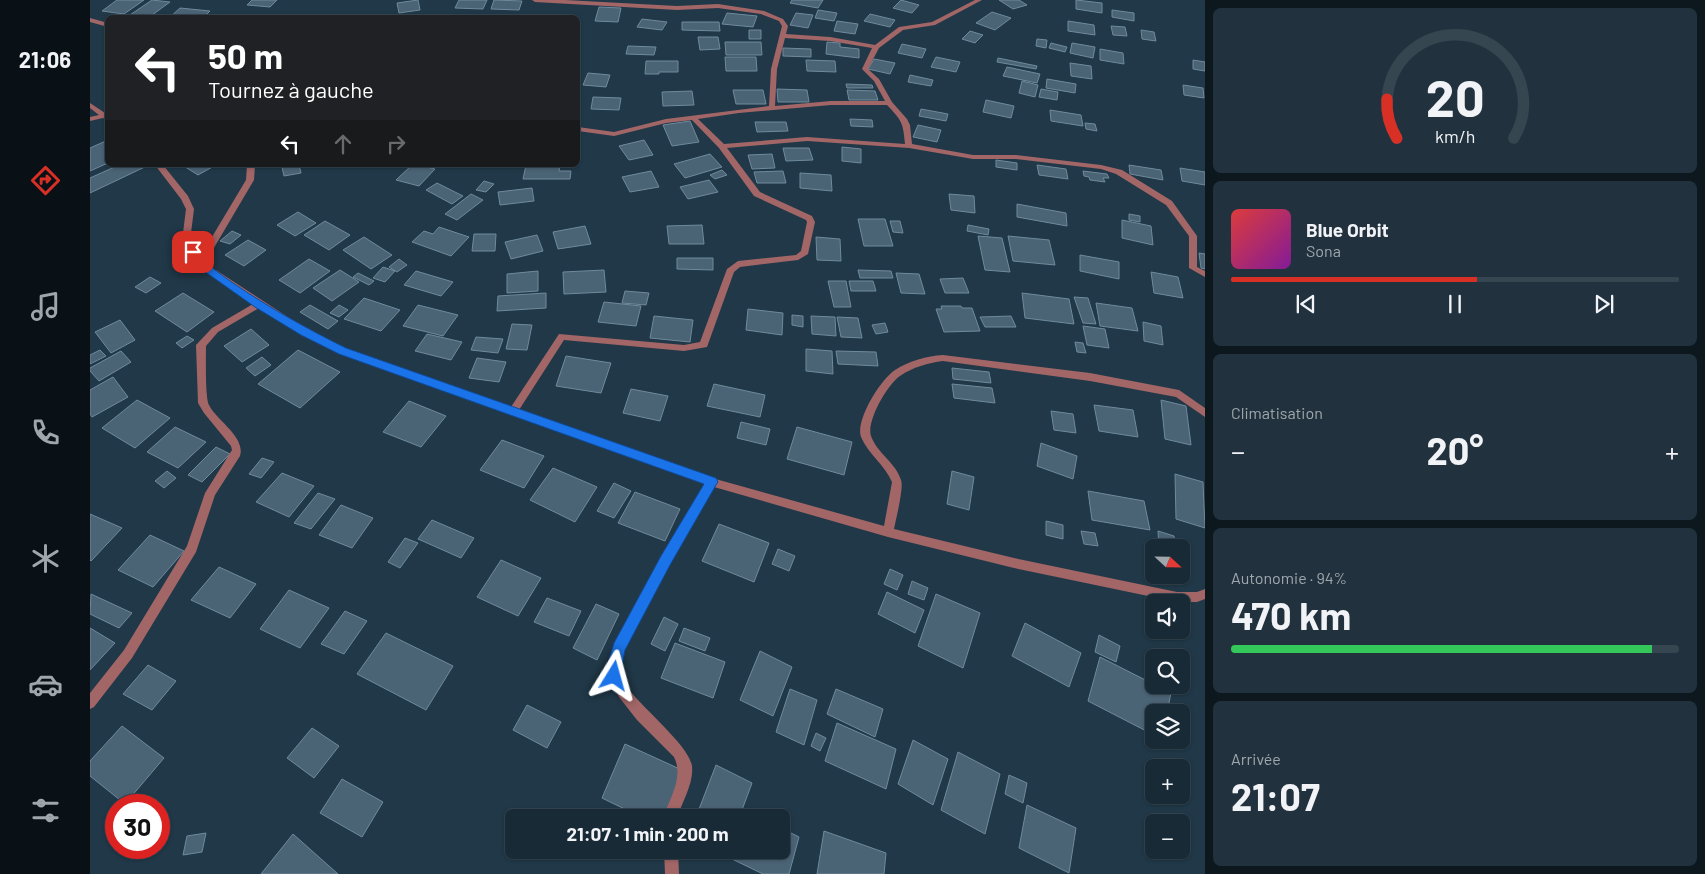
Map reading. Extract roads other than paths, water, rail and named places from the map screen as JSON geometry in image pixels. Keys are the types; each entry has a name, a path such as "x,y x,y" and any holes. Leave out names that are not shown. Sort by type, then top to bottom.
{"street":[{"path":"535,0 677,8 718,6 762,12 780,20 784,26 775,63 772,107"},
{"path":"676,0 677,8"},
{"path":"909,146 907,125 904,119 890,103 877,80 865,70 876,47 901,28 933,24 979,0"},
{"path":"90,20 105,24"},
{"path":"782,36 830,39 876,47"},
{"path":"580,130 614,134 693,117 772,107 831,103 890,103"},
{"path":"90,104 105,115"},
{"path":"90,119 105,116"},
{"path":"514,411 562,336 684,348 704,345 730,271 734,267 738,264 798,257 805,252 811,222 809,218 757,194 722,146 693,117"},
{"path":"722,146 807,139 909,146 973,157 1016,157 1101,166 1119,172 1174,208 1193,236 1193,268 1205,274"},
{"path":"161,167 185,198 190,209 186,241 200,264 258,305 305,333 343,351 712,482 888,532 1014,563 1177,596 1205,594"},
{"path":"200,264 250,180 251,167"},
{"path":"90,703 128,654 192,548 210,493 235,456 236,444 203,403 201,345 215,330 258,305"},
{"path":"888,532 897,482 866,435 865,426 868,416 898,371 934,359 943,358 1013,366 1090,377 1179,394 1205,413"},
{"path":"673,809 683,777 685,767 683,759 679,752 624,695 614,676 615,663 618,648 665,560 712,482"},
{"path":"671,859 672,874"}]}
